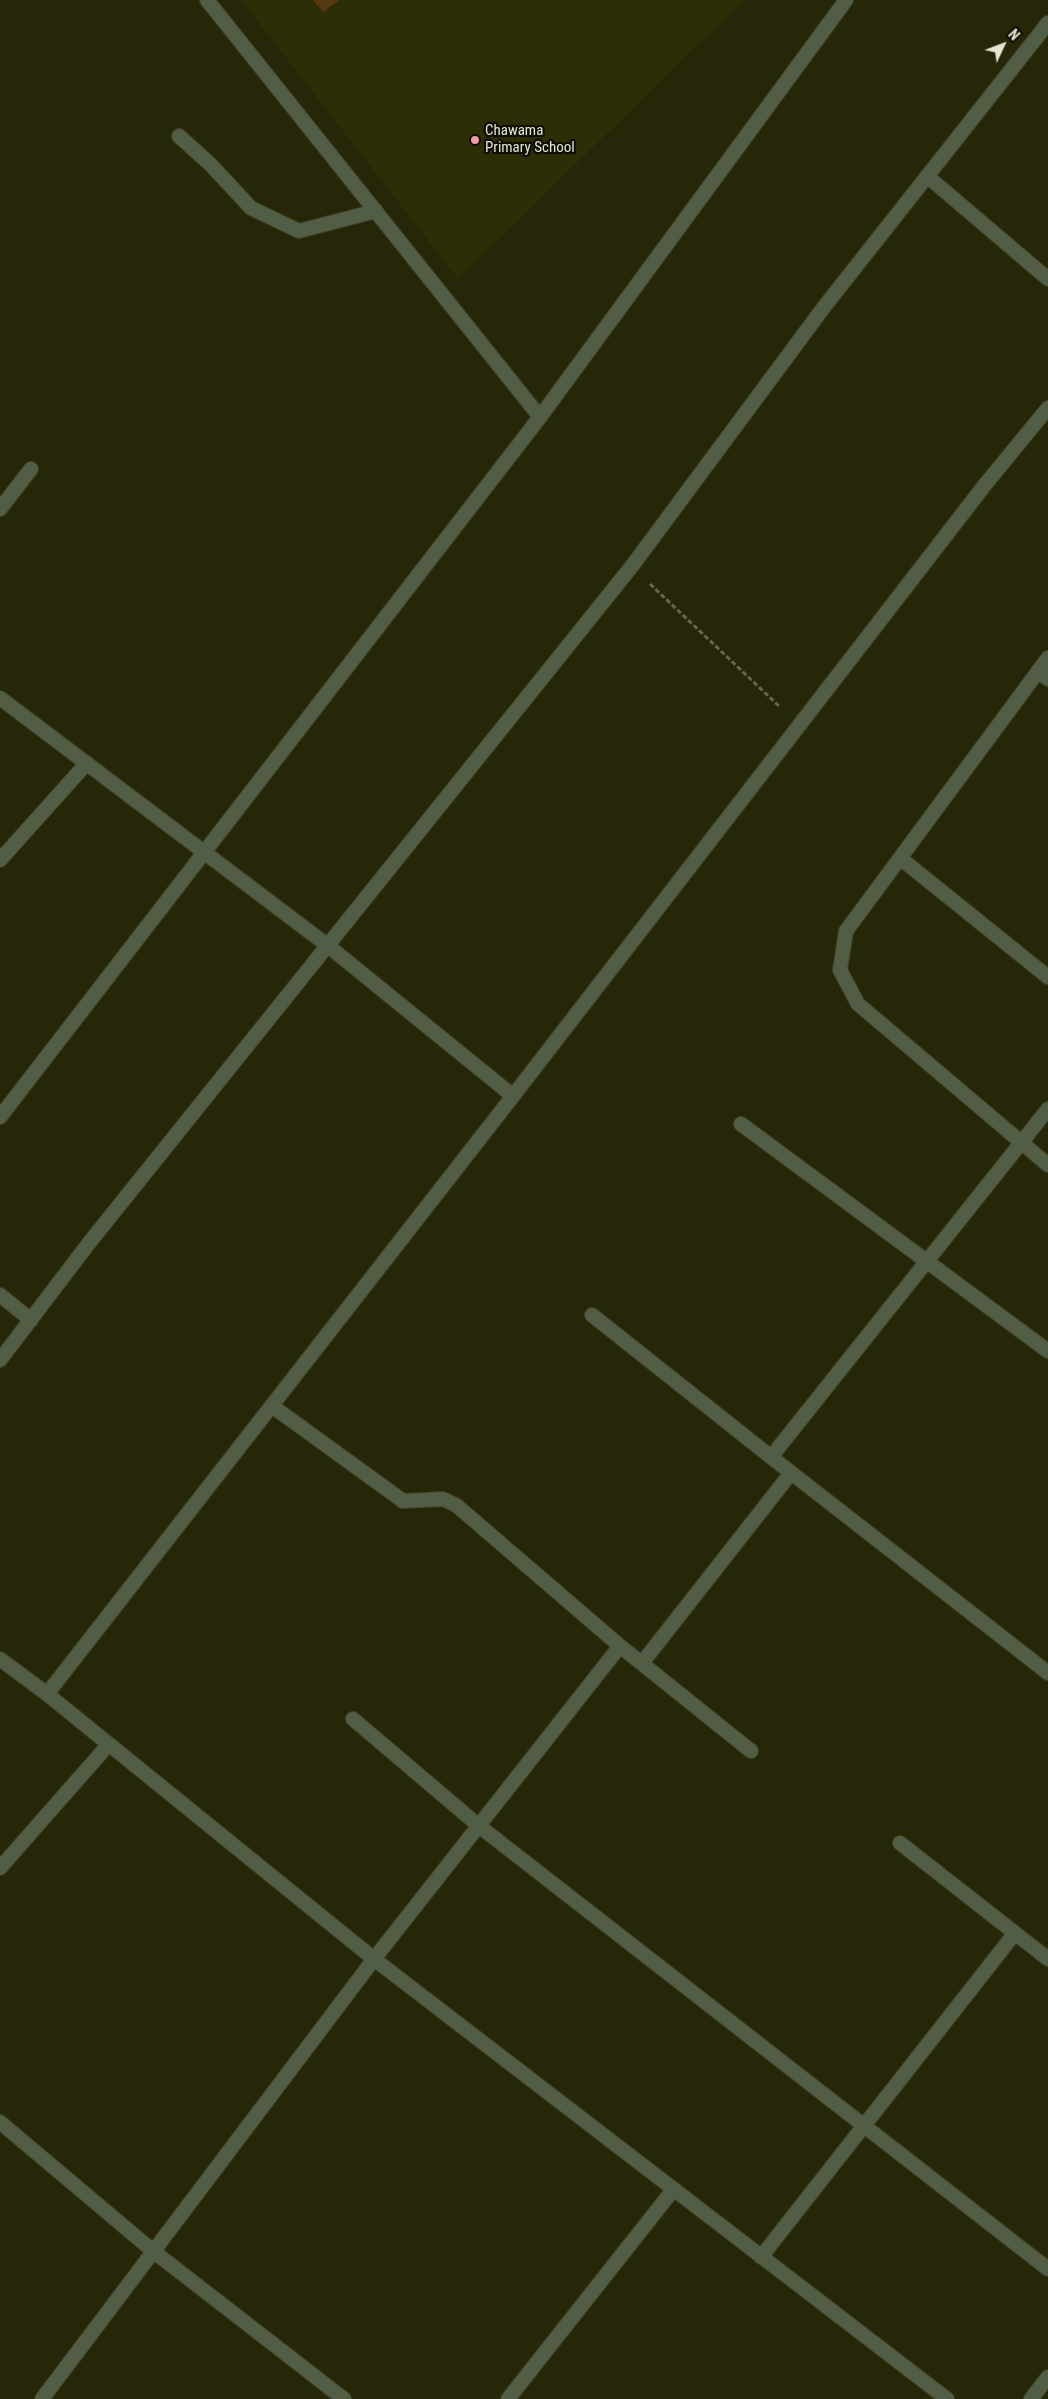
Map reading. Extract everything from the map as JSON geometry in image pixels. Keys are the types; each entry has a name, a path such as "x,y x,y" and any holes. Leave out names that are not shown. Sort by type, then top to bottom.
{"street":[{"path":"207,0 540,417"},
{"path":"0,1117 540,417 846,0"},
{"path":"0,1360 89,1243 632,566 797,342 1048,23"},
{"path":"179,136 211,164 251,208 300,231 376,211"},
{"path":"927,176 1048,279"},
{"path":"47,1694 800,727 984,486 1048,408"},
{"path":"0,509 31,469"},
{"path":"1048,658 1043,675 900,858 846,931 840,970 858,1004 1048,1165"},
{"path":"0,698 327,945 513,1096"},
{"path":"0,860 87,763"},
{"path":"900,858 1048,977"},
{"path":"771,1457 1048,1109"},
{"path":"741,1124 1048,1351"},
{"path":"0,1295 31,1320"},
{"path":"592,1315 1048,1673"},
{"path":"272,1406 403,1501 443,1499 456,1505 620,1646 751,1751"},
{"path":"642,1663 791,1472"},
{"path":"42,2399 374,1959 620,1646"},
{"path":"0,1659 47,1694 374,1959 947,2399"},
{"path":"352,1720 479,1826 1048,2269"},
{"path":"0,1868 109,1744"},
{"path":"900,1842 1048,1959"},
{"path":"761,2257 1015,1933"},
{"path":"0,2122 153,2251 344,2399"},
{"path":"508,2399 673,2190"},
{"path":"1031,2399 1048,2377"}],"path":[{"path":"632,566 800,727"}],"shaded area":[{"name":"Chawama Primary School","path":"241,0 744,0 458,279"},
{"path":"313,0 339,0 323,12"}],"place":[{"name":"Chawama Primary School","path":"475,140"}]}
